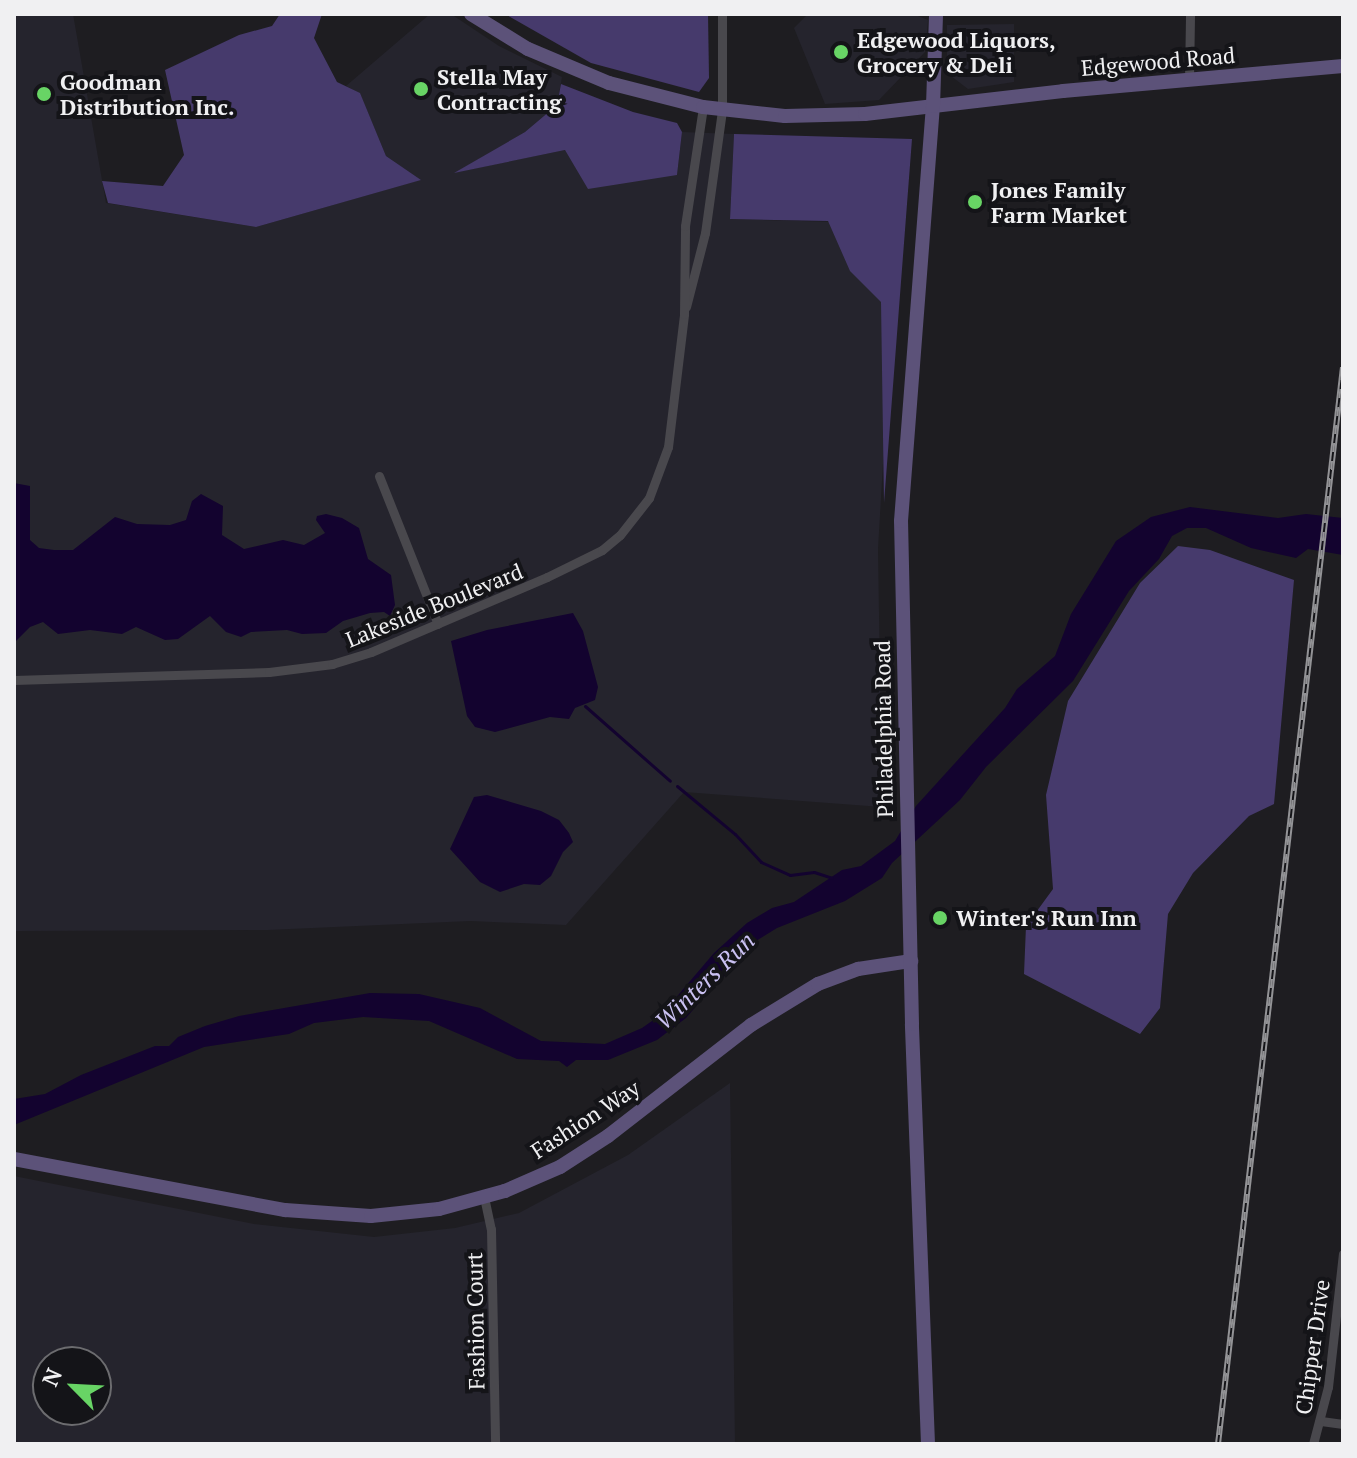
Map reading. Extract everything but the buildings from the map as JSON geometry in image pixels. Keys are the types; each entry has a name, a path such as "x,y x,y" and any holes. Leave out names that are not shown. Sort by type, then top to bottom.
{"street":[{"name":"Edgewood Road","path":"471,14 528,49 580,72 638,91 722,110 815,117 1343,66"},
{"name":"Lakeside Boulevard","path":"684,314 705,233 722,110 722,14"},
{"name":"Philadelphia Road","path":"928,1444 911,961 901,521 933,106 936,14"},
{"path":"1189,80 1190,14"},
{"name":"Lakeside Boulevard","path":"14,680 304,669 354,658 584,559 620,535 639,514 657,483 668,447 684,314 685,226 703,107"},
{"path":"379,476 438,624"},
{"name":"Fashion Way","path":"14,1159 239,1204 324,1215 406,1214 484,1197 537,1178 582,1153 751,1025 806,991 858,969 911,961"},
{"name":"Fashion Court","path":"484,1197 491,1229 495,1444"},
{"name":"Chipper Drive","path":"1313,1444 1321,1421 1343,1254"},
{"path":"1321,1421 1343,1424"}],"shaded area":[{"path":"14,14 73,14 106,203 256,227 420,180 386,156 360,94 346,86 430,14 451,14 499,46 562,77 557,105 525,132 457,172 565,150 677,175 682,132 734,134 730,219 839,222 892,310 878,549 882,807 684,792 566,925 470,921 267,930 14,931"},
{"path":"280,14 322,14 314,38 337,82 360,93 386,156 421,180 256,227 108,203 102,181 163,186 184,155 165,70 239,35 272,26"},
{"path":"505,14 708,14 709,78 699,92 591,63"},
{"path":"808,14 913,14 928,20 925,52 879,100 825,104 794,28"},
{"path":"1014,24 1014,82 968,89 947,73 947,25"},
{"path":"561,84 633,112 677,123 682,132 677,175 588,189 565,150 454,173 525,132 557,105"},
{"path":"734,134 912,139 884,503 881,302 850,271 828,221 730,219"},
{"path":"1178,546 1210,550 1294,580 1274,804 1249,816 1193,873 1168,914 1160,1008 1140,1034 1024,974 1026,926 1053,889 1046,795 1068,701 1140,583"},
{"path":"730,1083 735,1444 14,1444 14,1176 254,1224 374,1237 455,1228 519,1213 628,1155"}],"water":[{"path":"14,483 30,486 30,540 39,548 54,550 73,550 115,517 137,524 170,525 186,520 192,501 201,494 223,506 222,535 244,549 283,540 304,545 325,533 316,520 317,516 326,514 342,518 359,528 368,559 391,575 395,605 390,616 384,612 370,613 343,621 326,633 302,634 287,630 251,632 241,637 226,632 210,616 178,639 165,640 136,627 122,634 90,630 58,634 43,622 30,627 14,643"},
{"name":"Winters Run","path":"1190,507 1278,518 1306,514 1343,518 1343,555 1308,549 1296,558 1251,548 1206,528 1187,528 1172,536 1159,559 1129,591 1073,681 986,767 960,800 892,863 882,878 845,901 777,928 756,941 738,965 716,983 686,1018 657,1040 608,1060 576,1060 567,1067 559,1061 517,1059 429,1021 363,1017 314,1023 289,1034 204,1047 14,1125 14,1099 45,1094 81,1075 155,1046 169,1046 178,1037 205,1026 239,1016 370,993 419,994 480,1008 541,1041 605,1044 642,1028 662,1014 714,953 747,923 772,908 794,902 842,870 861,866 895,841 916,806 1005,708 1017,689 1055,656 1071,614 1116,541 1151,517"},
{"path":"573,613 583,631 598,687 595,700 575,708 569,719 550,717 495,732 475,727 467,716 451,641 487,630"},
{"path":"487,795 541,811 559,820 569,833 573,842 563,852 551,876 540,885 524,884 500,892 480,882 450,849 474,797"}],"waterway":[{"path":"585,706 670,781"},
{"path":"677,786 735,834 761,862 790,875 814,872 832,878"}],"railway":[{"path":"1218,1444 1343,367"}],"place":[{"name":"Edgewood Liquors, Grocery & Deli","path":"841,52"},
{"name":"Stella May Contracting","path":"421,89"},
{"name":"Goodman Distribution Inc.","path":"44,94"},
{"name":"Jones Family Farm Market","path":"975,202"},
{"name":"Winter's Run Inn","path":"940,918"}]}
